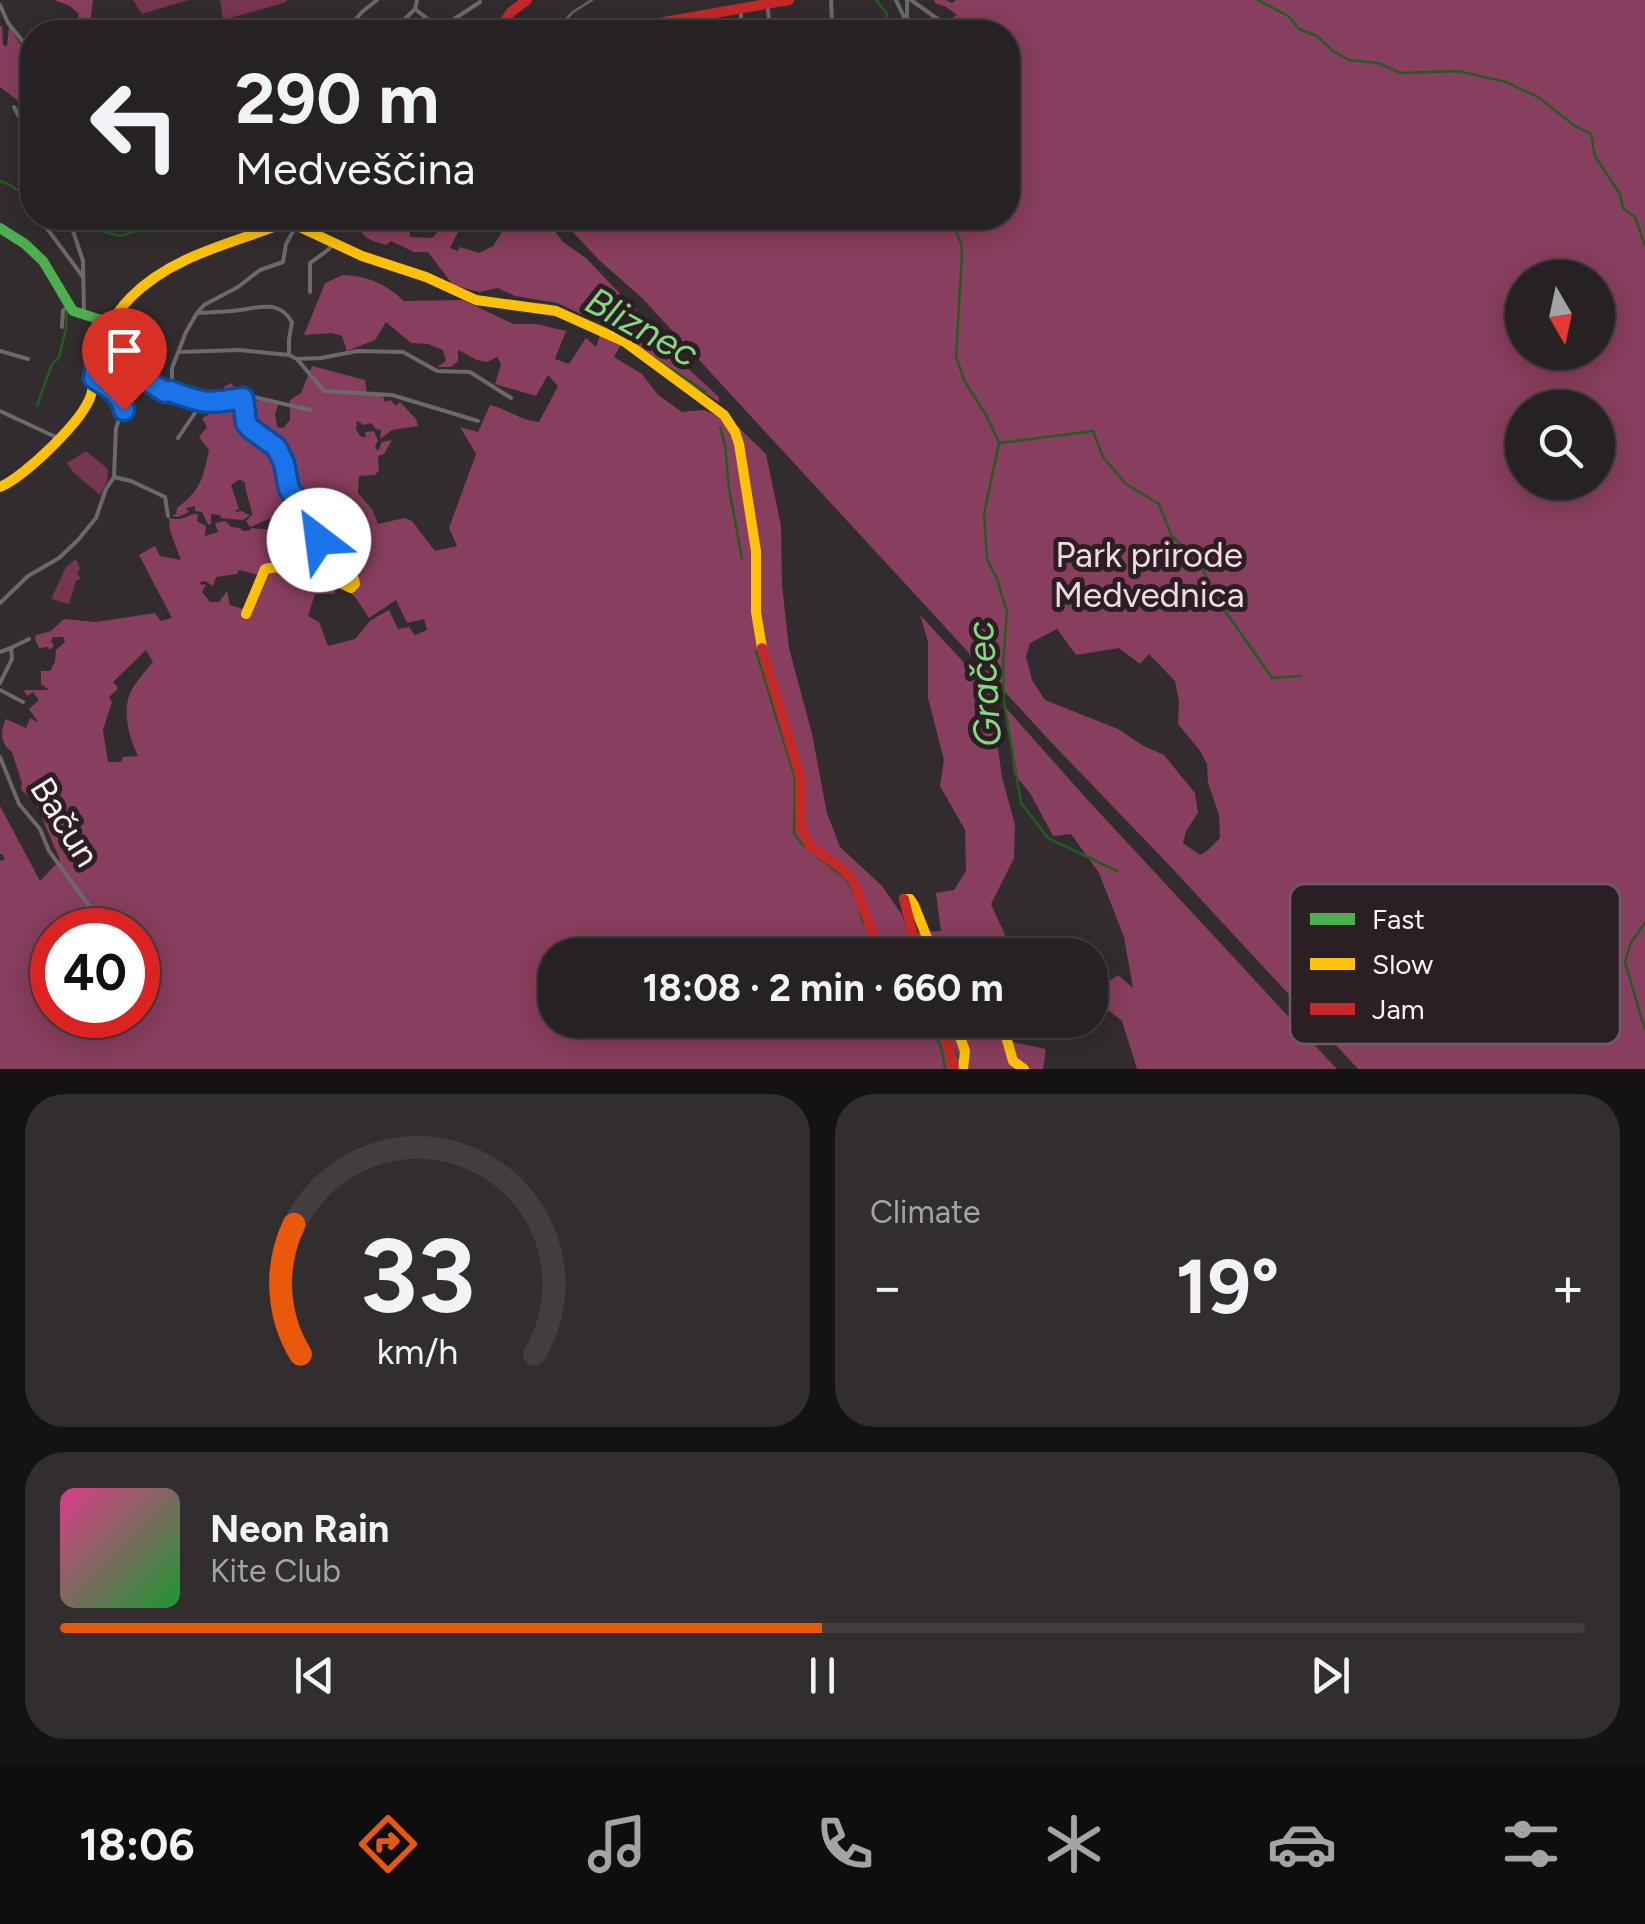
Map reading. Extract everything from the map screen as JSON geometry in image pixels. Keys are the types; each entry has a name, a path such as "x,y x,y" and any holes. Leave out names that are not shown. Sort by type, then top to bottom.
{"main road":[{"path":"505,20 527,0"},
{"path":"675,20 789,0"},
{"path":"0,228 46,264 73,311 104,325"},
{"path":"0,487 26,473 84,410 104,325 132,296 163,272 196,254 266,230"},
{"path":"312,230 334,243 476,300 546,308 563,314 637,349 724,415 739,444 756,551 756,612 766,667 800,776 802,831 810,846 853,880 875,938"},
{"path":"243,398 246,423 276,447 289,489 309,515 319,540 355,584 351,588 318,574 269,568 246,614"},
{"path":"915,938 904,904 907,898 915,904 925,938"},
{"path":"946,1038 950,1059 963,1067"},
{"path":"957,1038 963,1067"},
{"path":"1006,1038 1013,1061 1024,1069"}],"street":[{"path":"355,20 378,0"},
{"path":"405,20 415,10 417,0"},
{"path":"831,0 832,19"},
{"path":"909,0 939,20"},
{"path":"456,20 480,2"},
{"path":"767,4 769,20"},
{"path":"0,5 20,38"},
{"path":"741,8 741,20"},
{"path":"415,10 428,20"},
{"path":"14,107 20,118"},
{"path":"48,230 83,277"},
{"path":"73,230 83,261 84,316"},
{"path":"178,438 197,410 173,398 169,391 172,368 197,312 260,270 283,262 292,230"},
{"path":"310,292 310,262 334,243"},
{"path":"197,312 237,311 269,304 284,310 292,322 289,355"},
{"path":"62,327 63,311 68,305"},
{"path":"180,352 239,350 297,358 357,351 404,352 437,371 470,372 511,398"},
{"path":"0,351 28,360"},
{"path":"297,358 324,391 392,396 478,421"},
{"path":"96,364 118,374 132,371 169,391 206,404 267,398 310,410"},
{"path":"0,603 28,576 59,558 78,540 96,518 114,477 116,428 124,406 114,391 94,378"},
{"path":"0,410 54,439"},
{"path":"114,477 165,497 168,516"},
{"path":"0,652 29,640"},
{"path":"11,648 12,659 0,686 23,702"},
{"name":"Bačun","path":"0,757 19,804 91,908"}],"shaded area":[{"path":"133,0 188,0 142,14"},
{"path":"220,0 286,0 287,2 223,20"},
{"path":"86,451 108,469 100,495 67,463"},
{"path":"76,559 81,578 76,581 69,604 51,599 66,567"}],"green space":[{"path":"54,0 93,0 90,20 78,20 79,14"},
{"name":"Park prirode Medvednica","path":"934,0 1645,0 1645,1069 1358,1069 1335,1044 1620,1044 1620,884 1290,884 1290,996 643,299 571,230 1020,230 1020,20 949,20 957,15","holes":["1057,629 1076,655 1119,648 1140,664 1149,654 1175,681 1178,724 1207,764 1208,783 1219,815 1220,838 1208,850 1200,855 1183,843 1198,813 1195,793 1164,755 1118,729 1045,700 1032,680 1026,657 1030,643"]},
{"path":"2,26 3,45 7,46 9,27 20,43 20,106 0,87"},
{"path":"360,230 409,230 410,237 432,238 439,230 459,230 450,248 479,253 493,246 503,230 554,230 563,242 586,258 644,319 647,331 719,397 719,402 603,324 557,303 515,296 498,288 479,292 453,285 428,252 414,252 391,241 386,245"},
{"path":"343,275 369,279 404,301 463,300 513,324 536,324 566,331 555,359 569,364 586,338 596,347 600,335 621,344 614,357 642,374 658,395 682,412 704,410 735,424 766,454 781,526 789,648 812,734 827,813 840,847 882,886 902,915 908,933 941,931 936,893 954,890 966,871 965,830 940,786 944,760 928,698 928,642 920,615 993,694 1002,777 1015,825 1014,858 991,904 1006,938 538,938 538,1038 1002,1038 1046,1049 1043,1069 0,1069 0,861 5,859 0,854 0,806 40,881 60,860 36,804 21,789 12,752 3,741 4,724 6,719 26,728 30,718 39,723 29,709 39,700 33,692 27,696 24,690 49,690 41,684 41,671 50,671 56,650 65,642 63,637 53,637 54,646 49,650 39,648 36,635 51,631 64,619 96,622 155,613 161,621 172,618 139,555 155,546 160,556 181,560 169,518 179,519 198,514 197,521 206,526 205,536 218,532 215,523 226,521 243,531 273,530 275,540 280,539 290,510 250,527 246,521 252,515 245,483 240,479 231,485 239,509 236,512 250,515 243,520 211,514 211,525 202,512 195,511 195,506 186,508 189,512 178,517 172,516 203,476 209,450 199,437 207,427 202,418 216,406 223,406 224,387 231,383 246,403 279,403 275,414 277,427 283,428 290,420 290,400 301,393 312,366 365,380 367,395 383,396 385,402 391,400 396,406 400,402 418,426 392,430 380,439 381,430 371,423 357,421 360,436 366,438 365,432 374,431 378,451 382,442 392,440 384,454 378,456 379,470 375,475 359,476 358,493 372,509 378,524 404,518 412,521 435,551 457,546 449,528 476,454 460,427 478,432 490,405 539,422 558,386 548,375 536,396 495,384 501,364 497,357 487,362 458,350 458,361 451,367 437,367 446,361 443,350 411,343 386,322 375,340 347,351 342,336 304,335 325,283","holes":["239,570 259,575 249,611 230,605 227,591 219,602 210,602 202,592 206,584 200,582 213,586 216,577 237,574","336,579 369,618 396,600 407,623 424,619 427,630 415,635 409,627 398,629 389,610 371,620 355,639 328,646 319,622 308,616 315,594 335,594","146,650 153,662 132,689 127,705 129,732 138,756 108,762 103,730 112,702 109,697 117,690 113,682"]},
{"path":"1006,708 1290,1018 1290,1044 1314,1044 1337,1069 1137,1069 1122,1021 1108,1010 1108,981 1118,975 1133,988 1124,937 1099,873 1071,834 1053,836 1030,793 1014,774"}],"waterway":[{"name":"Gračec","path":"876,0 887,14 886,20"},
{"path":"1258,0 1288,16 1299,29 1317,36 1349,60 1378,63 1401,73 1458,71 1506,82 1538,97 1591,134 1595,156 1620,194 1623,208 1635,217 1645,246"},
{"name":"Bliznec","path":"0,181 20,191"},
{"name":"Bliznec","path":"98,230 120,236 164,230"},
{"name":"Gračec","path":"956,230 962,254 956,357 965,382 999,443 984,514 987,559 1007,612 1004,702 1021,803 1048,838 1117,871"},
{"path":"56,291 64,305"},
{"name":"Bliznec","path":"541,304 557,307 628,340"},
{"path":"37,406 51,366 59,357 67,310"},
{"name":"Bliznec","path":"655,359 705,391 706,398"},
{"name":"Bliznec","path":"720,427 742,559"},
{"path":"1000,443 1093,431 1103,457 1126,484 1159,504 1171,535 1201,565 1214,595 1272,678 1300,676"},
{"name":"Bliznec","path":"756,651 795,778 794,834 846,879 856,897"},
{"name":"Bliznec","path":"858,905 868,930"},
{"path":"1645,923 1631,942 1625,962 1645,1030"},
{"name":"Bliznec","path":"936,1038 945,1069"},
{"path":"952,1048 962,1061"}],"tram line":[{"path":"565,20 592,0"}],"traffic: fast":[{"path":"0,228 43,261 73,311 101,320 113,318"}],"traffic: slow":[{"path":"0,487 52,447 86,406 102,340 131,297 168,269 264,230"},
{"path":"306,230 476,300 556,311 625,342 724,415 739,444 756,551 756,612 762,648"},
{"path":"243,398 246,423 276,447 289,489 309,515 319,540 355,584 351,588 318,573 265,569 246,614"},
{"path":"904,899 910,899 914,905 927,938"},
{"path":"960,1038 965,1051 963,1069"},
{"path":"1006,1038 1013,1061 1024,1069"}],"traffic: jam":[{"path":"505,20 527,0"},
{"path":"675,20 789,0"},
{"path":"762,648 800,776 801,827 810,846 853,880 875,938"},
{"path":"904,899 914,938"},
{"path":"946,1038 954,1069"}],"route":[{"path":"124,410 114,391 94,378 96,364 118,374 132,371 165,392 202,403 243,398 246,423 276,447 289,489 309,515 319,540"}]}
